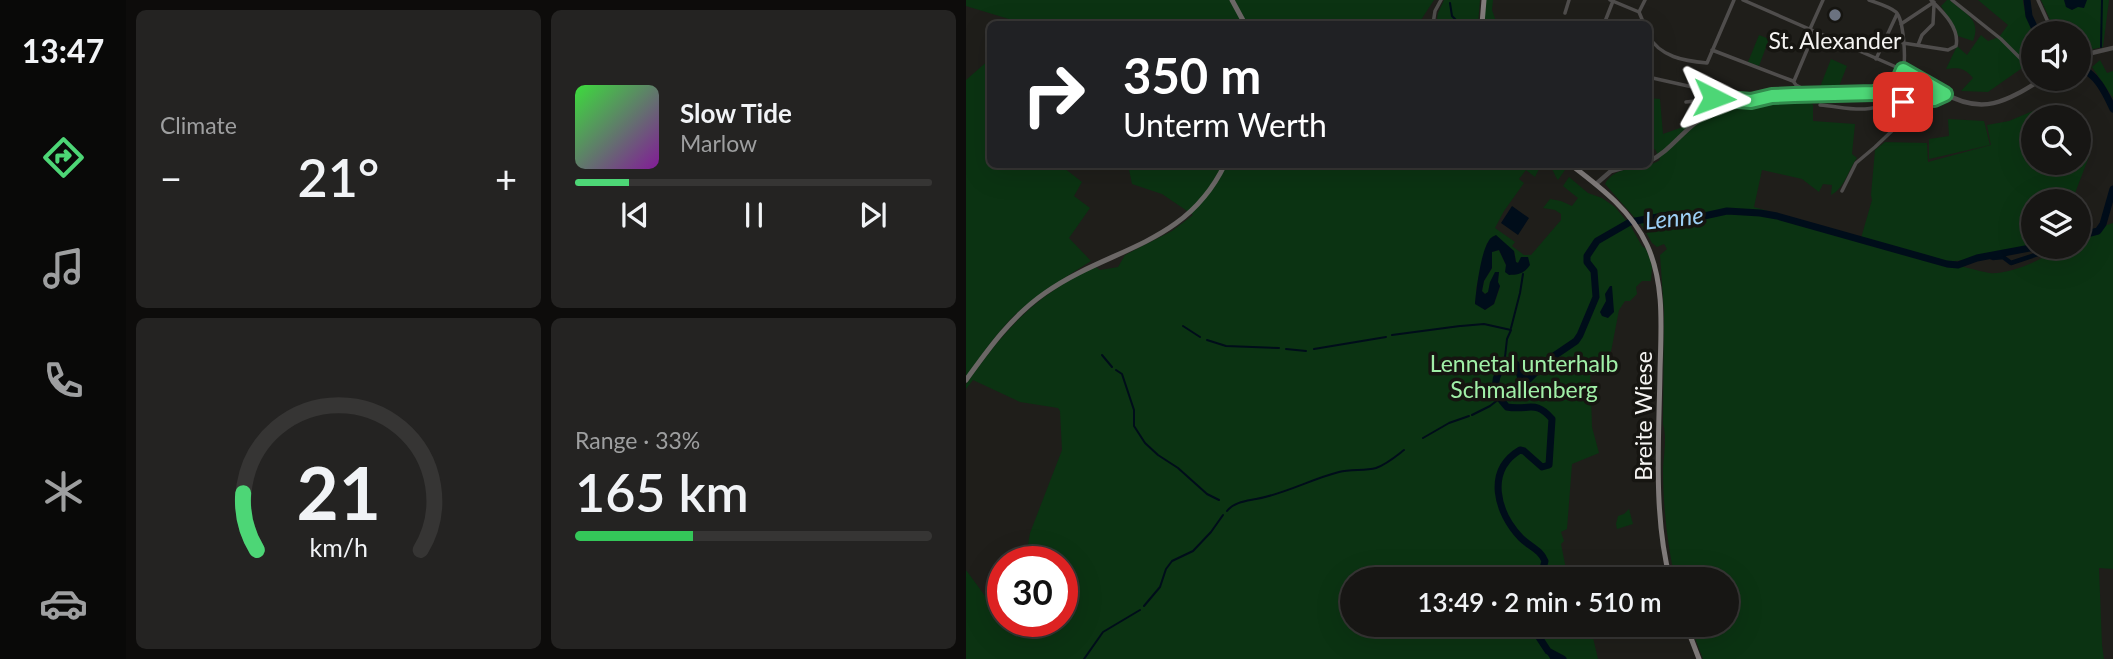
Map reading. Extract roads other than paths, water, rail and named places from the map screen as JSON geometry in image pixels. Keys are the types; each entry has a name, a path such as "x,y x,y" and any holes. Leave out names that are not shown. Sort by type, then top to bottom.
{"main road":[{"path":"1233,0 1244,21"},
{"path":"1482,21 1484,0"},
{"path":"966,380 1002,332 1034,301 1069,278 1160,235 1185,217 1205,196 1222,168"},
{"name":"Breite Wiese","path":"1575,168 1617,203 1638,229 1650,253 1658,282 1661,313 1660,489 1667,567"},
{"path":"1690,637 1699,659"}],"street":[{"path":"1433,21 1441,0"},
{"path":"1566,13 1569,0"},
{"path":"1639,12 1645,0"},
{"path":"1652,41 1658,49 1671,57 1706,63 1734,0"},
{"path":"1743,0 1903,70 1945,94 1966,102 1988,106 2021,90"},
{"path":"1810,29 1823,0"},
{"path":"1652,160 1700,119 1714,112 1772,96 1877,93 1888,89 1897,82 1903,70 1900,24 1897,14 1869,0"},
{"path":"1952,0 2001,39 2021,59"},
{"path":"2038,0 2048,21"},
{"path":"1605,21 1612,1 1639,12 1643,21"},
{"path":"1900,24 1932,1"},
{"path":"1918,45 1922,35 1933,24 1932,1"},
{"path":"1903,43 1948,50 1956,46 1957,37 1945,15 1932,1"},
{"path":"1876,59 1897,14"},
{"path":"1793,81 1815,31"},
{"path":"2091,53 2113,48"},
{"path":"1712,50 1793,81 1809,94"},
{"path":"1652,78 1697,88"},
{"path":"1842,191 1856,163 1912,111 1945,94"},
{"path":"1820,105 1863,109 1925,96 1934,99"},
{"path":"1686,102 1723,98 1751,101"},
{"path":"1596,184 1611,171 1622,168"}],"water":[{"path":"2064,0 2087,0 2084,8 2072,10 2066,7"},
{"path":"1512,206 1529,218 1518,235 1501,223"},
{"path":"1496,235 1514,251 1516,262 1518,263 1521,257 1528,257 1530,265 1521,273 1509,275 1505,272 1506,265 1499,250 1492,252 1492,268 1484,281 1482,291 1485,294 1488,292 1495,272 1499,272 1500,286 1494,304 1485,310 1475,304 1478,281 1485,247"},
{"path":"1610,286 1614,312 1608,318 1600,312"}],"waterway":[{"name":"Lenne","path":"2027,0 2031,21"},
{"path":"2101,47 2102,0"},
{"path":"1450,3 1452,16 1457,21"},
{"name":"Lenne","path":"2091,75 2104,90 2113,109"},
{"name":"Lenne","path":"2091,233 2098,231 2103,224 2113,189"},
{"name":"Lenne","path":"1543,567 1543,557 1521,538 1506,517 1498,493 1502,469 1520,450 1542,467 1549,465 1552,419 1536,407 1507,407 1498,395 1496,383 1499,372 1509,361 1516,364 1521,378 1529,379 1548,360 1576,341 1596,297 1594,271 1587,262 1587,256 1597,241 1630,222 1669,215 1704,216 1727,211 1777,216 1947,264 1958,265 1977,258 2021,250"},
{"path":"1988,256 2003,257 2011,263 2023,259"},
{"path":"1511,328 1523,274"},
{"path":"1461,326 1484,324 1511,330 1507,339 1504,366"},
{"path":"1183,326 1200,337"},
{"path":"1392,335 1460,326"},
{"path":"1314,349 1386,337"},
{"path":"1207,340 1226,346 1279,348"},
{"path":"1286,349 1306,351"},
{"path":"1102,355 1112,367"},
{"path":"1116,370 1122,374 1134,410 1134,426 1145,443 1207,494 1219,500"},
{"path":"1472,415 1499,399"},
{"path":"1423,438 1449,423 1469,416"},
{"path":"1227,511 1240,502 1277,494 1329,475 1376,468 1404,450"},
{"path":"1144,606 1160,587 1172,561 1193,551 1223,515"},
{"path":"1084,659 1103,632 1140,610"},
{"name":"Lenne","path":"1539,637 1548,651 1563,659"},
{"name":"Lenne","path":"1548,651 1553,659"}],"place":[{"name":"St. Alexander","path":"1835,15"}],"park label":[{"name":"Lennetal unterhalb Schmallenberg","path":"1524,376"}]}
